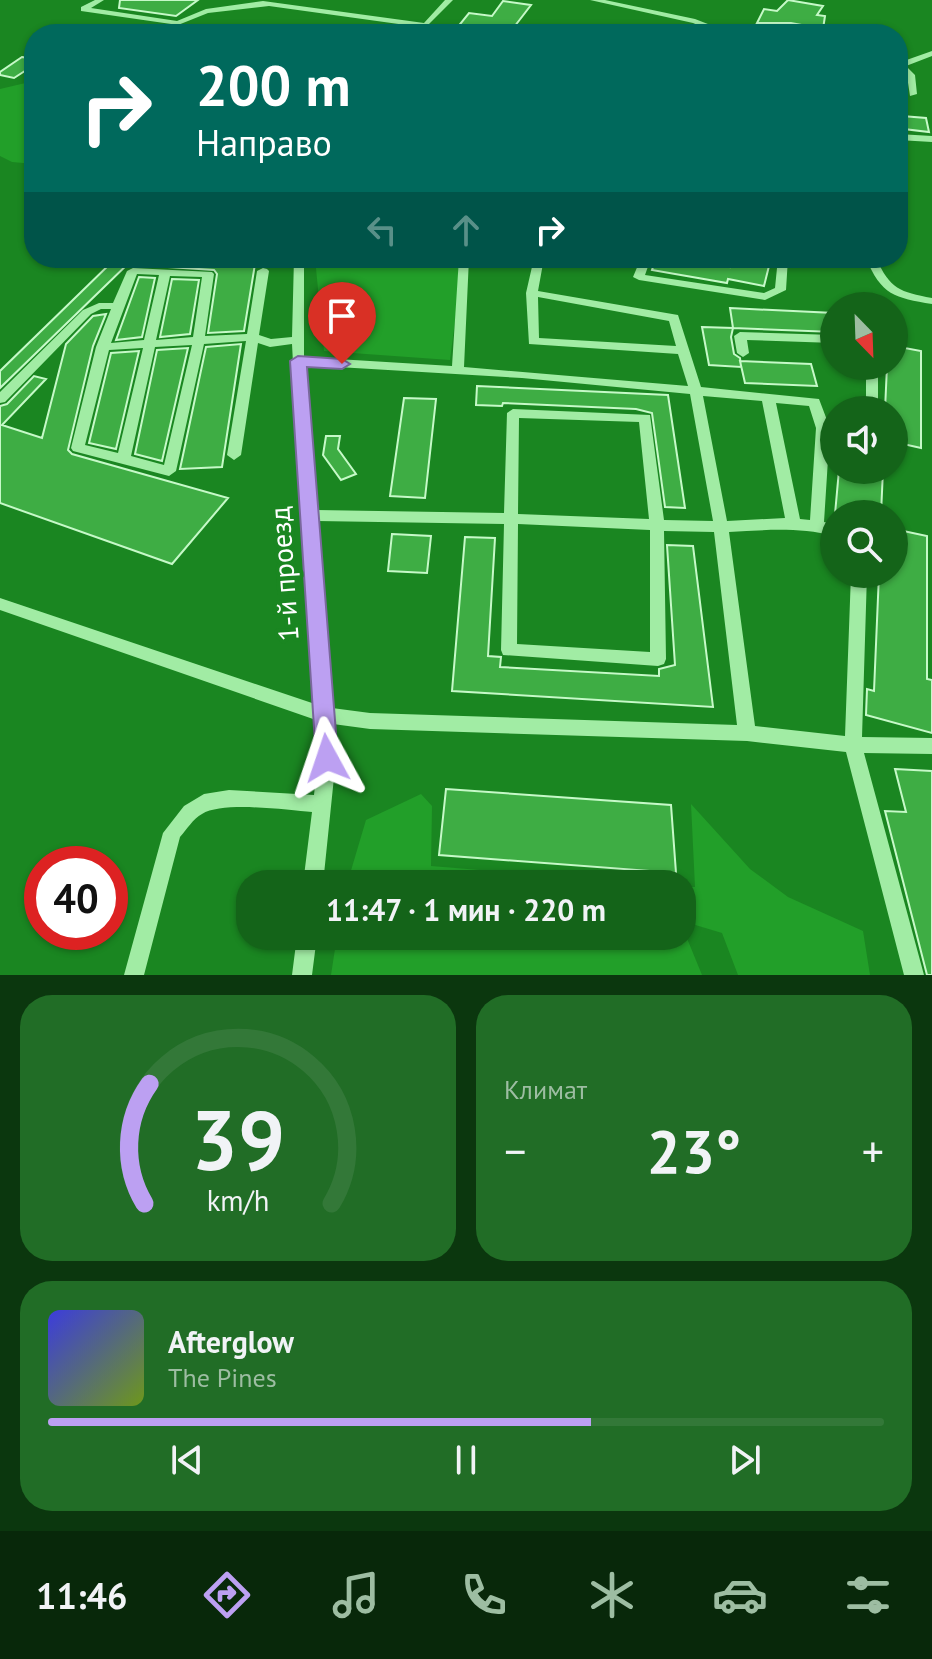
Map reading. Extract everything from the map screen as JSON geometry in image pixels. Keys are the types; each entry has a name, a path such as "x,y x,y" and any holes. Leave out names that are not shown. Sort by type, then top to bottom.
{"street":[{"path":"100,0 84,9 178,23 206,11 269,4"},
{"path":"242,0 418,24"},
{"path":"426,24 449,0"},
{"path":"594,0 696,24"},
{"path":"908,63 932,53"},
{"path":"908,73 913,94"},
{"path":"908,138 932,139"},
{"name":"1-й проезд","path":"299,268 298,361 327,758 315,870"},
{"path":"458,370 463,268"},
{"path":"537,268 532,293 533,341 682,350"},
{"path":"642,268 639,277 765,297 780,290 782,268"},
{"path":"876,268 887,289 896,295 932,301"},
{"path":"133,271 166,271 208,274 199,340 169,471 78,448 115,306 133,271"},
{"path":"123,461 166,271"},
{"path":"234,455 263,271"},
{"path":"532,293 674,318 695,389 721,527 747,733"},
{"path":"0,399 87,312 99,306 115,306"},
{"path":"743,353 740,336 820,339"},
{"path":"102,347 251,337 270,343 298,340"},
{"path":"298,361 695,389 814,402 820,414"},
{"path":"768,397 794,525"},
{"path":"513,413 645,418 657,525 658,659 509,650 513,413"},
{"path":"817,524 822,484"},
{"path":"308,516 373,514 721,527 820,525"},
{"path":"859,588 853,745 914,975"},
{"path":"0,604 324,715 370,721 747,733 853,745 932,746"},
{"path":"134,975 172,833 187,815 204,803 224,800 322,804"},
{"path":"302,975 305,950"}],"green space":[{"path":"24,83 24,163 0,156 0,89"},
{"path":"316,268 462,268 450,360 324,351"},
{"path":"421,794 432,806 431,866 480,870 351,870 366,820"},
{"path":"691,804 750,869 788,897 863,931 870,975 738,975 722,933 696,925"},
{"path":"335,950 692,950 702,975 331,975"}],"building":[{"path":"120,0 198,0 176,16 119,8"},
{"path":"788,0 823,6 817,15 825,16 824,24 757,23 764,9 777,11"},
{"path":"503,1 531,5 516,24 460,24 469,13 492,16"},
{"path":"24,57 24,72 14,78 0,75 0,72"},
{"path":"908,116 926,118 929,132 908,129"},
{"path":"106,268 124,268 0,388 0,371"},
{"path":"184,268 254,268 244,331 208,333 217,274 214,270"},
{"path":"653,268 768,268 764,286"},
{"path":"139,277 155,278 142,337 116,340"},
{"path":"172,279 199,280 190,334 160,337"},
{"path":"730,308 820,312 820,331 733,328"},
{"path":"106,314 93,346 68,450 72,454 228,498 172,564 0,503 0,406 7,404 34,376 46,379 2,425 42,438 66,344 93,316"},
{"path":"702,327 733,328 734,354 740,358 741,367 709,365"},
{"path":"241,344 222,467 180,469 206,347"},
{"path":"188,348 162,461 135,454 157,350"},
{"path":"908,349 921,351 921,448 908,445 908,396 886,396 886,380 908,380"},
{"path":"139,351 116,449 89,443 111,353"},
{"path":"740,361 811,364 817,386 745,383"},
{"path":"477,386 668,395 685,508 665,507 652,413 636,409 503,403 502,406 476,405"},
{"path":"404,398 436,399 425,498 390,496"},
{"path":"326,436 340,436 338,449 356,474 341,480 323,455"},
{"path":"838,484 882,484 882,500 836,500"},
{"path":"908,532 927,536 927,679 932,680 932,733 866,715 867,689 874,691 878,588 908,588"},
{"path":"392,534 431,536 427,573 388,571"},
{"path":"465,537 495,538 488,656 501,657 500,667 659,676 659,669 675,665 667,545 693,546 713,707 452,691"},
{"path":"895,769 932,771 932,975 927,975 885,811 906,812"},
{"path":"446,789 671,805 676,870 636,870 439,855"}],"route":[{"path":"327,758 298,361 342,364"}]}
